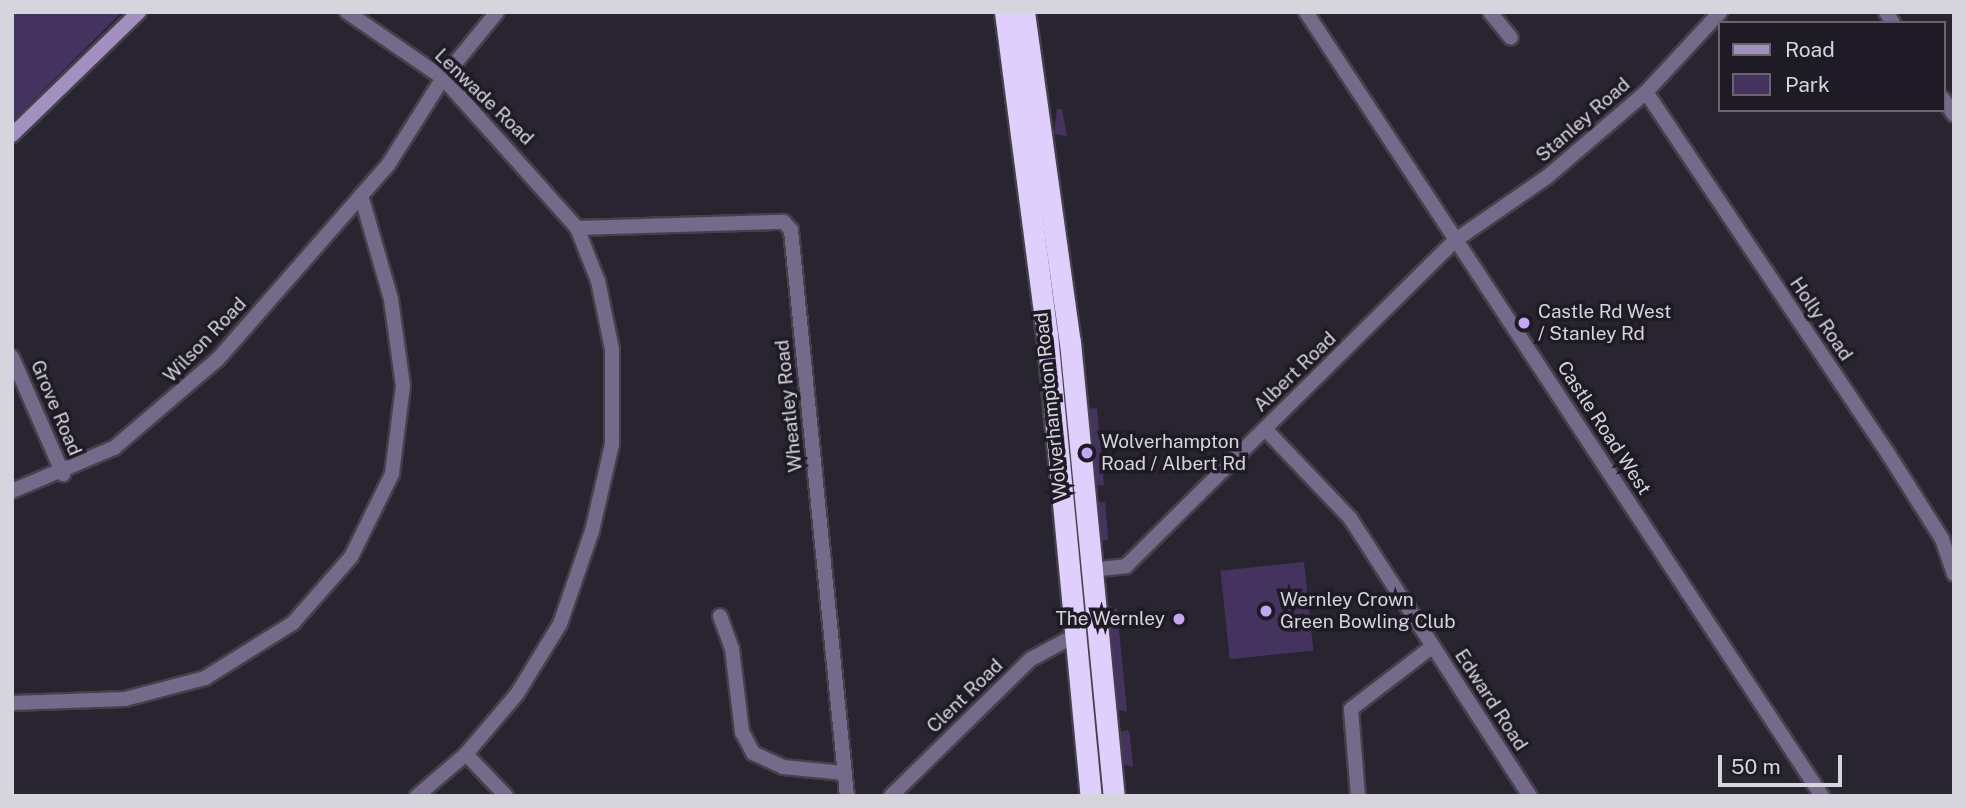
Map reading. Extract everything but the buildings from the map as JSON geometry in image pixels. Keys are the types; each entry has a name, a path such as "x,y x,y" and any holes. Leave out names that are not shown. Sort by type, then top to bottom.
{"highway":[{"name":"Wolverhampton Road","path":"1005,12 1045,321 1091,796"},
{"name":"Wolverhampton Road","path":"1024,12 1070,342 1114,796"},
{"path":"1074,636 1090,570"}],"street":[{"path":"12,135 139,12"},
{"name":"Lenwade Road","path":"347,12 443,78 577,228"},
{"name":"Wilson Road","path":"12,492 64,474 114,447 179,396 388,165 443,78 497,12"},
{"name":"Castle Road West","path":"1306,12 1822,796"},
{"path":"1490,12 1511,38"},
{"name":"Stanley Road","path":"1457,239 1547,177 1646,92 1720,12"},
{"name":"Holly Road","path":"1646,92 1888,452 1942,540 1954,573"},
{"path":"12,703 125,699 205,678 293,623 351,557 392,474 403,386 391,299 361,195"},
{"name":"Wheatley Road","path":"577,228 784,222 791,230 847,796"},
{"path":"417,796 466,754 517,694 560,624 592,531 612,444 612,349 598,281 577,228"},
{"name":"Albert Road","path":"1090,570 1126,566 1457,239"},
{"name":"Grove Road","path":"12,357 64,474"},
{"name":"Edward Road","path":"1265,429 1350,518 1530,796"},
{"path":"720,616 732,649 742,732 753,752 783,766 844,773"},
{"name":"Clent Road","path":"891,796 1031,659 1074,636"},
{"path":"1357,796 1351,709 1433,646"},
{"path":"466,754 506,796"}],"green space":[{"path":"12,12 122,12 12,121"},
{"path":"1057,109 1062,109 1067,136 1054,134"},
{"path":"1097,408 1104,485 1098,486 1092,484 1087,409"},
{"path":"1105,502 1108,540 1098,541 1095,503"},
{"name":"Wernley Crown Green Bowling Club","path":"1304,562 1313,651 1230,659 1220,571"},
{"path":"1105,603 1117,609 1127,712 1116,709"},
{"path":"1128,730 1133,767 1121,764 1117,733"}],"place":[{"name":"Castle Rd West / Stanley Rd","path":"1524,323"},
{"name":"Wolverhampton Road / Albert Rd","path":"1087,453"},
{"name":"Wernley Crown Green Bowling Club","path":"1266,611"},
{"name":"The Wernley","path":"1179,619"}]}
